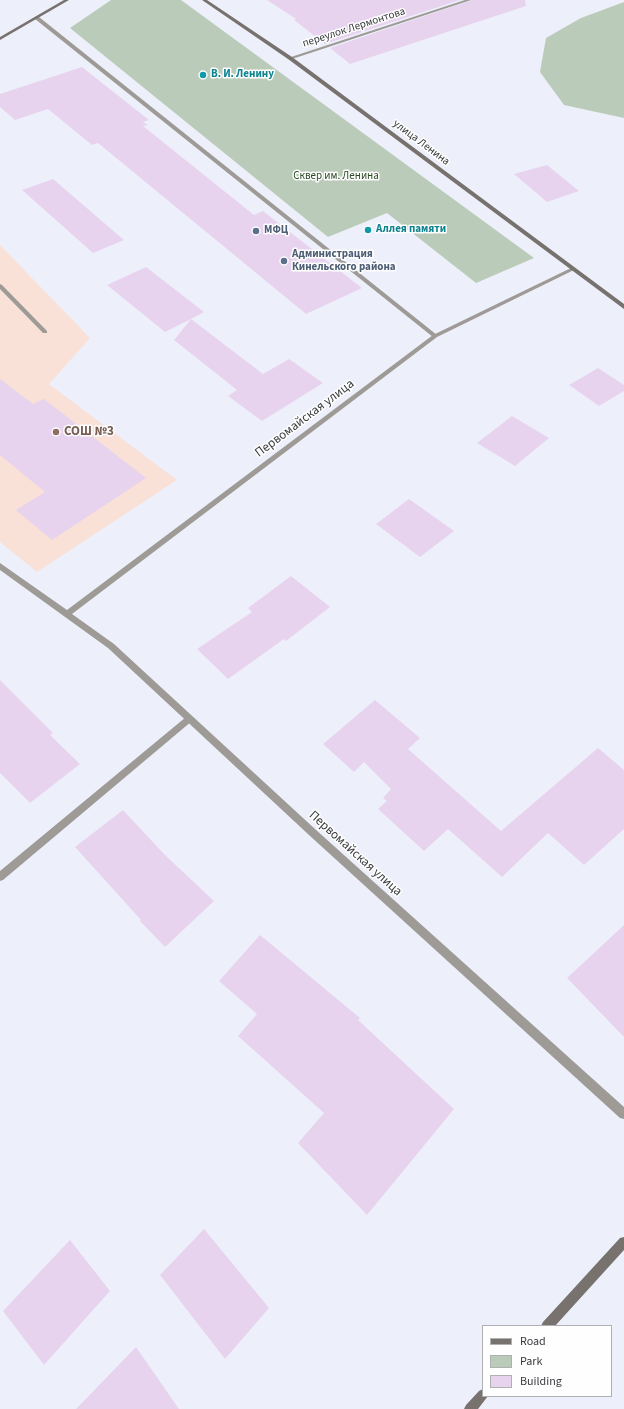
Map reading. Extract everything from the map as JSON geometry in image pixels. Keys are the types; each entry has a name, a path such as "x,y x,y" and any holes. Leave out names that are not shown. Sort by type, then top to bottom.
{"street":[{"path":"0,38 67,0"},
{"name":"улица Ленина","path":"204,0 290,58 624,307"},
{"name":"переулок Лермонтова","path":"290,58 469,0"},
{"path":"37,18 435,336"},
{"name":"Первомайская улица","path":"67,614 435,336 573,269"},
{"path":"0,286 45,332"},
{"name":"Первомайская улица","path":"0,566 111,646 189,719 624,1114"},
{"path":"0,877 189,719"},
{"path":"548,1325 624,1242"},
{"path":"470,1409 482,1396"}],"shaded area":[{"name":"СОШ №3","path":"0,245 90,338 49,384 177,480 37,572 0,542"}],"green space":[{"name":"Сквер им. Ленина","path":"111,0 181,0 534,258 476,283 387,213 328,237 70,28"},
{"path":"624,2 624,118 564,105 540,72 546,38 581,18"}],"building":[{"path":"267,0 460,0 325,44 294,20 296,19"},
{"path":"472,0 525,0 526,6 350,64 330,48"},
{"path":"82,67 149,120 143,122 148,125 143,126 254,215 263,211 362,288 306,314 98,143 92,145 48,109 15,120 0,107 0,94"},
{"path":"547,165 579,191 547,202 514,174"},
{"path":"53,179 124,240 93,253 22,190"},
{"path":"146,267 204,312 165,332 107,285"},
{"path":"191,319 263,374 289,359 323,383 262,421 228,396 237,390 174,340"},
{"path":"598,368 624,385 624,391 599,406 569,385"},
{"path":"0,379 33,404 44,399 146,478 52,540 16,510 45,492 0,455"},
{"path":"512,416 549,438 515,466 477,443"},
{"path":"409,499 454,531 420,557 376,524"},
{"path":"291,576 330,607 286,641 284,639 228,679 197,649 252,612 248,608"},
{"path":"0,680 53,733 50,735 80,764 30,803 0,773"},
{"path":"375,700 420,738 408,749 501,831 598,748 624,770 624,829 584,865 548,833 502,877 448,829 424,851 378,809 387,801 383,798 391,789 364,762 354,772 323,744"},
{"path":"123,810 165,855 214,901 165,947 75,847"},
{"path":"624,925 624,1037 567,978"},
{"path":"260,935 360,1018 358,1020 454,1109 367,1215 298,1143 324,1113 238,1036 257,1014 219,981"},
{"path":"204,1229 269,1308 225,1359 160,1275"},
{"path":"70,1240 110,1291 44,1365 3,1311"},
{"path":"136,1347 179,1409 76,1409"}],"place":[{"name":"В. И. Ленину","path":"203,75"},
{"name":"Аллея памяти","path":"368,230"},
{"name":"МФЦ","path":"256,231"},
{"name":"Администрация Кинельского района","path":"284,261"},
{"name":"СОШ №3","path":"56,432"}]}
